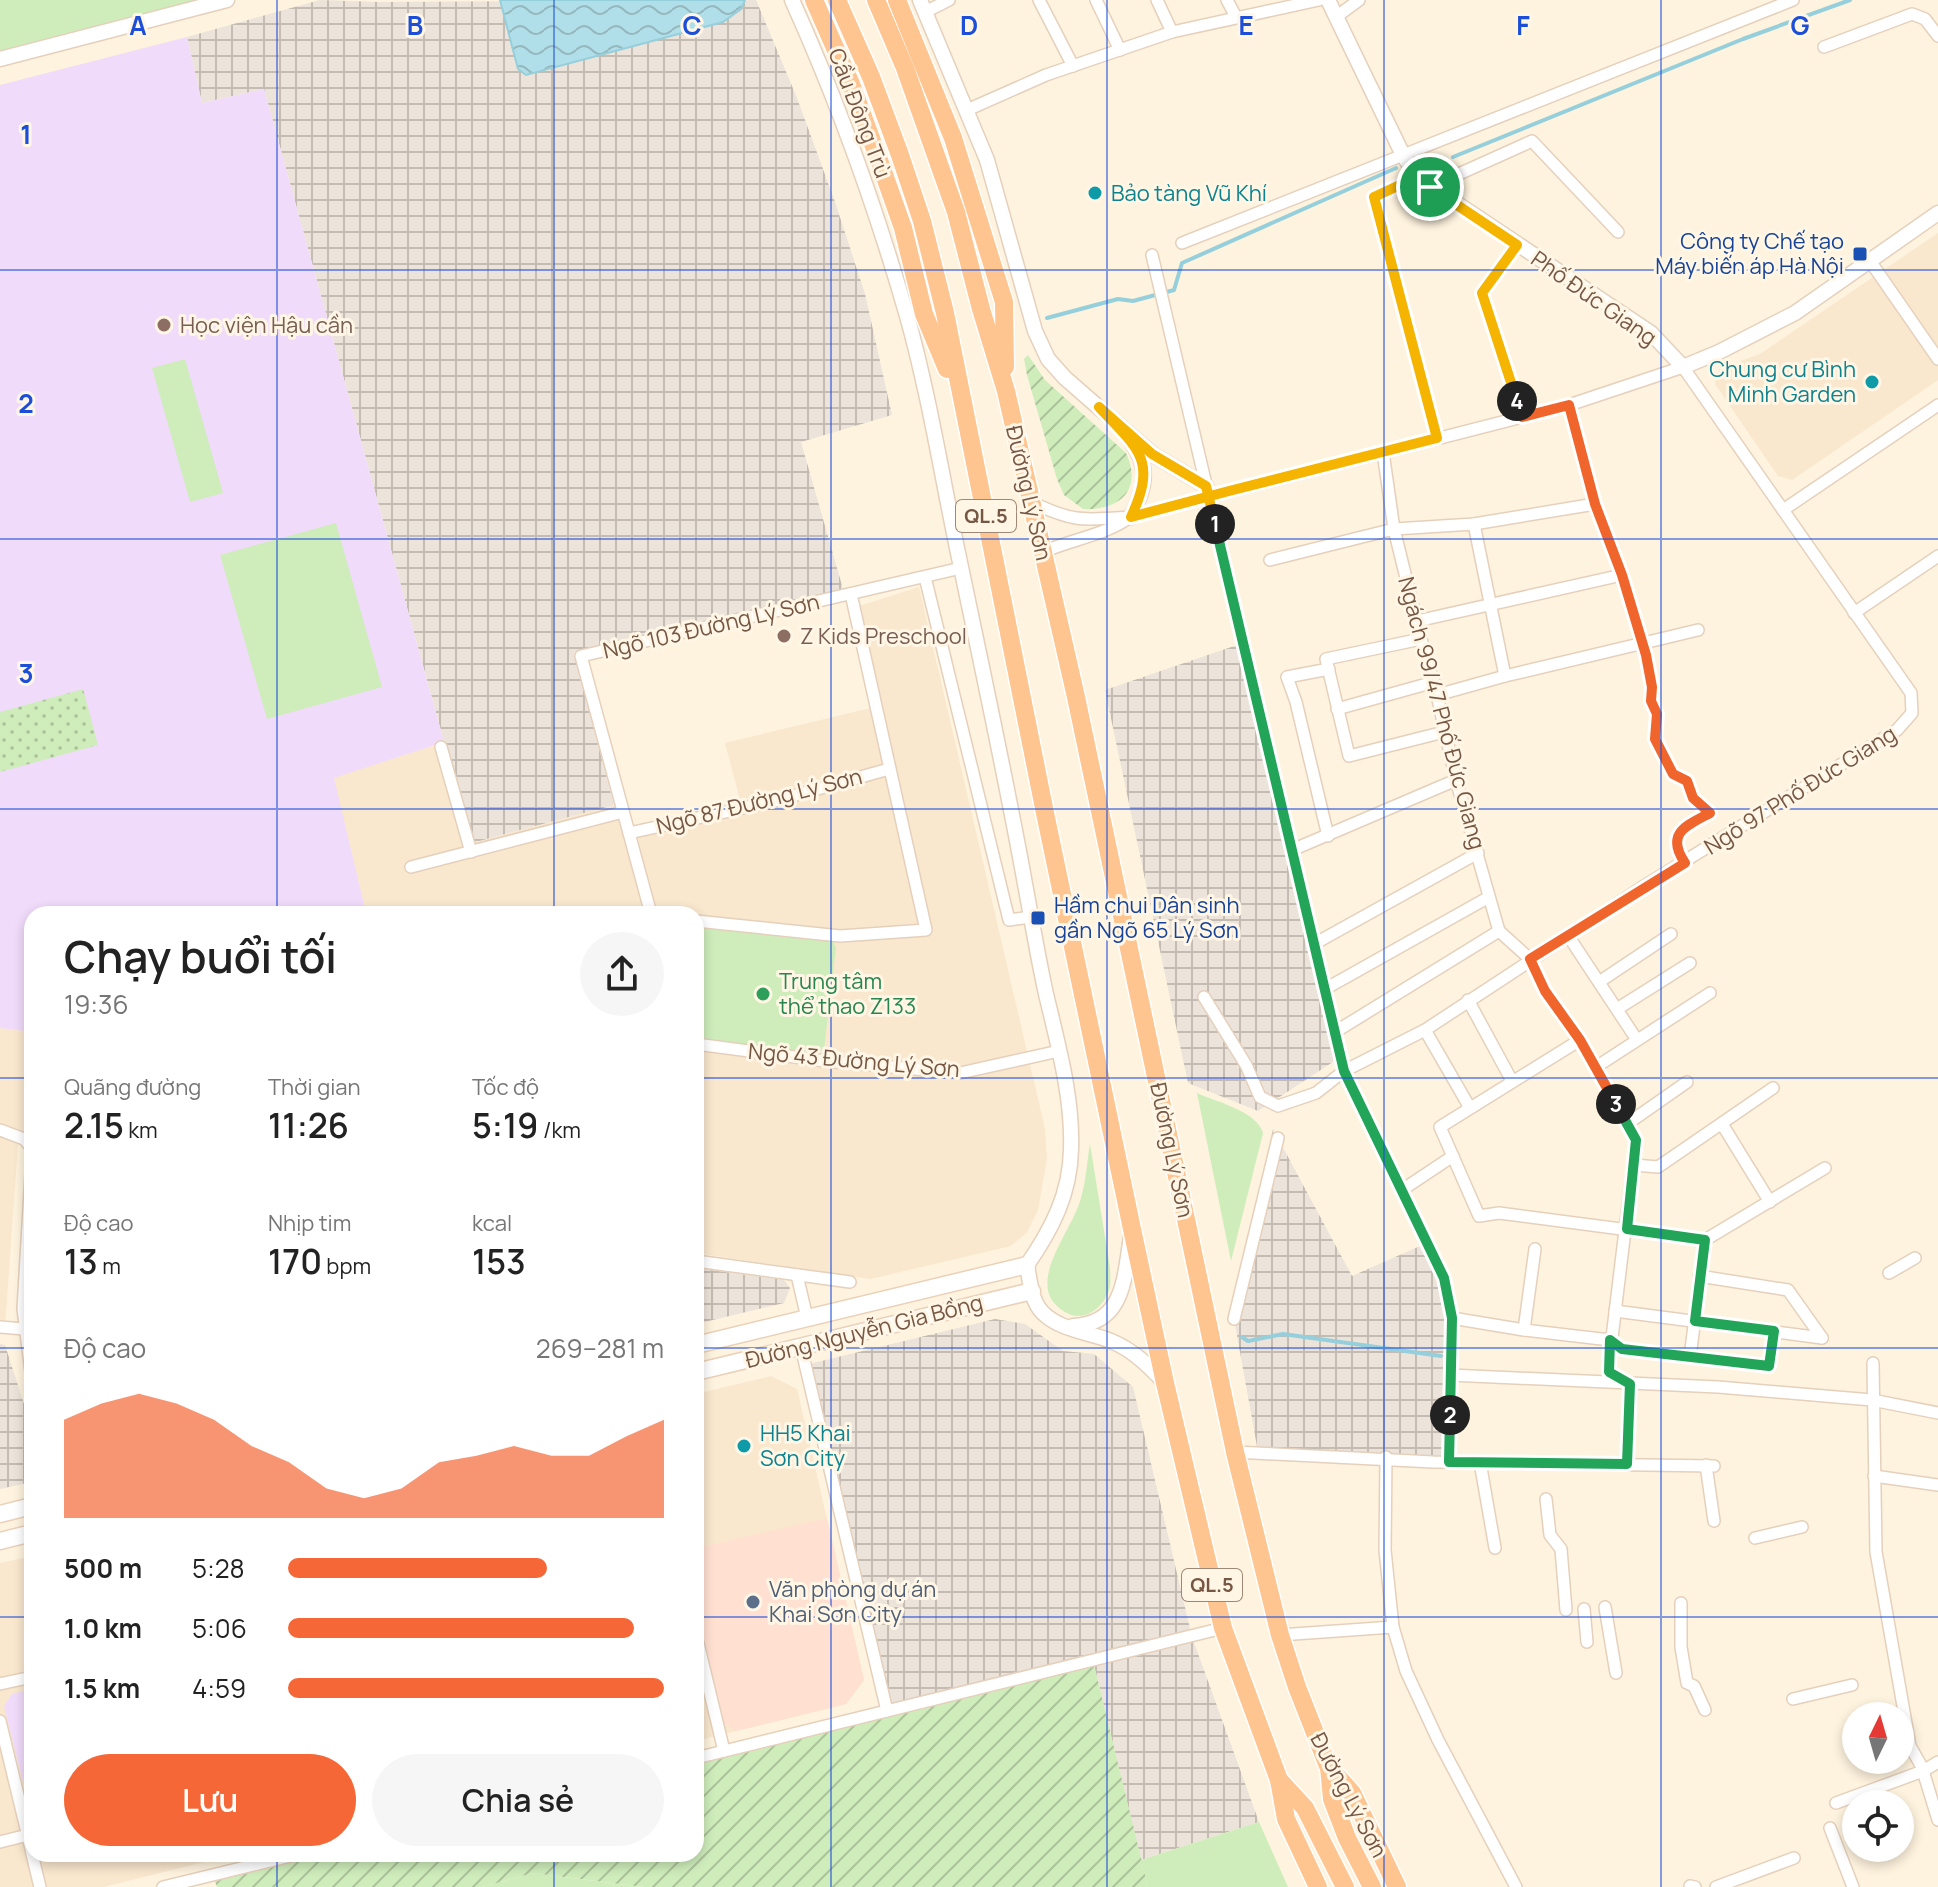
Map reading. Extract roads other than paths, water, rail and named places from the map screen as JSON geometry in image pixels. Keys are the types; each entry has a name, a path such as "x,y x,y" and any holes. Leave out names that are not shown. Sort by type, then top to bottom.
{"highway":[{"name":"Cầu Đông Trù","path":"814,0 851,84 903,228"},
{"name":"Cầu Đông Trù","path":"837,0 871,77 922,221"},
{"name":"Đường Lý Sơn","path":"876,0 905,68 956,212 1006,391 1076,697 1235,1452 1280,1635 1328,1766 1352,1793 1397,1887"},
{"name":"Đường Lý Sơn","path":"897,0 953,138 1004,302 1006,391"},
{"name":"Đường Lý Sơn","path":"922,221 945,313 1132,1229 1223,1628 1279,1780 1286,1819 1318,1887"},
{"name":"Đường Lý Sơn","path":"903,228 924,314 962,405"},
{"name":"QL.5","path":"1328,1766 1332,1799 1347,1838 1372,1887"},
{"name":"QL.5","path":"1279,1780 1305,1808 1345,1887"}],"main road":[{"name":"Đường Nguyễn Gia Bồng","path":"704,1343 1027,1265"},
{"name":"Đường Nguyễn Gia Bồng","path":"704,1370 1032,1291"},
{"path":"801,1347 807,1318"},
{"path":"0,1514 24,1508"},
{"path":"0,1541 24,1535"}],"street":[{"path":"0,59 227,0"},
{"path":"792,0 823,68 907,317 940,455 1059,1051 1070,1119 1068,1179 1062,1205 1027,1265 1032,1291 1043,1313 1063,1326 1113,1342 1130,1351 1165,1383"},
{"path":"949,0 922,6 987,160 1041,346 1056,369 1152,454 1207,491"},
{"path":"1039,0 1073,66"},
{"path":"1096,0 1120,50"},
{"path":"1157,0 1172,32"},
{"path":"1227,0 1236,17"},
{"path":"967,110 1046,75 1172,32 1236,17 1273,4 1319,0"},
{"name":"Phố Đức Giang","path":"1328,0 1403,155 1417,177 1651,333 1683,367"},
{"path":"1336,17 1359,0"},
{"path":"1182,243 1793,0"},
{"path":"1824,47 1912,14 1925,19 1938,36"},
{"path":"1430,187 1532,141 1618,232"},
{"path":"1417,177 1374,197 1437,438"},
{"path":"1031,502 1084,521 1131,517 1207,491 1229,491 1569,405 1683,367 1795,313 1938,213"},
{"path":"1517,245 1482,293 1522,417"},
{"path":"1152,255 1344,1071 1444,1278 1452,1318 1449,1462"},
{"path":"1870,261 1938,359"},
{"name":"Ngõ 97 Phố Đức Giang","path":"1204,997 1246,1065 1260,1097 1278,1106 1316,1093 1344,1071 1425,1030 1641,888 1897,730 1912,713 1911,693 1683,367"},
{"path":"1569,405 1595,504 1622,575 1642,644 1652,687 1651,701 1657,714 1655,739 1673,774 1687,781 1693,798 1710,813 1683,828 1677,839 1678,852 1685,863"},
{"path":"1783,510 1938,405"},
{"path":"1043,552 1069,541 1117,528 1131,517 1144,484 1145,469 1134,445 1099,407"},
{"name":"Ngách 99/47 Phố Đức Giang","path":"1383,452 1394,529 1456,780 1499,931"},
{"path":"1270,560 1394,529 1474,524 1595,504"},
{"path":"1474,524 1505,676"},
{"path":"1854,613 1938,556"},
{"name":"Ngõ 103 Đường Lý Sơn","path":"649,906 581,656 961,568"},
{"path":"1417,621 1622,575"},
{"path":"925,577 1009,920 1031,917"},
{"path":"704,922 840,936 926,930 851,594"},
{"path":"1437,695 1698,630"},
{"path":"1328,836 1296,702 1287,677 1421,639"},
{"path":"1327,664 1349,756 1444,732"},
{"path":"1337,709 1434,682"},
{"path":"441,747 471,852"},
{"name":"Ngõ 87 Đường Lý Sơn","path":"629,833 775,801 889,769"},
{"path":"1292,850 1456,780"},
{"path":"411,867 623,812"},
{"path":"1314,944 1478,853"},
{"path":"1325,989 1489,897"},
{"path":"1335,1032 1499,931 1530,959 1545,991 1580,1040 1636,1140 1627,1229 1610,1340 1609,1372 1630,1384"},
{"path":"1599,982 1671,934"},
{"path":"1569,937 1637,1040"},
{"path":"1617,1009 1690,963"},
{"path":"1596,1067 1710,993"},
{"path":"1468,1000 1512,1081"},
{"path":"1425,1030 1470,1108"},
{"path":"1580,1040 1440,1127 1479,1216 1499,1213 1705,1240 1825,1168"},
{"name":"Ngõ 43 Đường Lý Sơn","path":"704,1045 825,1061 960,1073 1059,1051"},
{"path":"1627,1124 1687,1082"},
{"path":"1634,1165 1658,1167 1773,1088"},
{"path":"1722,1124 1770,1202"},
{"path":"0,1130 24,1139"},
{"path":"1234,1319 1278,1138"},
{"path":"1402,1190 1453,1156"},
{"name":"Đường Lý Sơn","path":"1063,1326 1096,1322 1114,1306 1120,1293 1132,1229"},
{"path":"1690,1357 1705,1240"},
{"path":"1524,1330 1535,1249"},
{"path":"1889,1273 1915,1258"},
{"path":"704,1262 850,1282"},
{"path":"0,1327 24,1329 24,1275"},
{"path":"797,1275 807,1318"},
{"path":"1615,1311 1822,1338 1788,1290 1699,1276"},
{"path":"1452,1318 1610,1340 1622,1349 1769,1366 1774,1331"},
{"path":"801,1347 887,1711"},
{"path":"1873,1363 1876,1552 1910,1746 1923,1770 1938,1820"},
{"path":"1450,1375 1718,1387 1872,1400 1938,1413"},
{"path":"1627,1464 1630,1384"},
{"path":"1235,1452 1449,1462 1710,1465 1714,1521"},
{"path":"1386,1457 1385,1550 1393,1627 1406,1671 1438,1740 1516,1887"},
{"path":"1480,1462 1495,1548"},
{"path":"1874,1476 1938,1485"},
{"path":"1546,1499 1550,1535 1561,1549 1566,1610"},
{"path":"1755,1538 1802,1527"},
{"path":"1681,1603 1681,1647 1687,1683 1694,1686 1705,1710"},
{"path":"1605,1607 1616,1673"},
{"path":"1584,1609 1587,1642"},
{"path":"1280,1635 1393,1627"},
{"path":"704,1756 1223,1628"},
{"path":"0,1684 24,1679"},
{"path":"704,1684 724,1751"},
{"path":"1793,1699 1852,1685"},
{"path":"0,1721 5,1764 24,1818"},
{"path":"1836,1803 1938,1762"},
{"path":"1830,1828 1853,1887"},
{"path":"0,1842 24,1836"},
{"path":"1716,1887 1794,1858"},
{"path":"34,1862 40,1887"},
{"path":"163,1887 266,1862"}],"water":[{"path":"500,0 745,0 741,9 723,22 526,75 518,69"}],"waterway":[{"path":"1453,157 1743,39 1850,0"},
{"path":"1047,318 1118,299 1133,301 1174,290 1182,263 1396,168"},
{"path":"1242,1337 1248,1341 1283,1334 1441,1356"}],"place":[{"name":"Bảo tàng Vũ Khí","path":"1095,193"},
{"name":"Công ty Chế tạo Máy biến áp Hà Nội","path":"1860,254"},
{"name":"Học viện Hậu cần","path":"164,325"},
{"name":"Chung cư Bình Minh Garden","path":"1872,382"},
{"name":"Z Kids Preschool","path":"784,636"},
{"name":"Hầm chui Dân sinh gần Ngõ 65 Lý Sơn","path":"1038,918"},
{"name":"Trung tâm thể thao Z133","path":"763,994"},
{"name":"HH5 Khai Sơn City","path":"744,1446"},
{"name":"Văn phòng dự án Khai Sơn City","path":"753,1602"}]}
